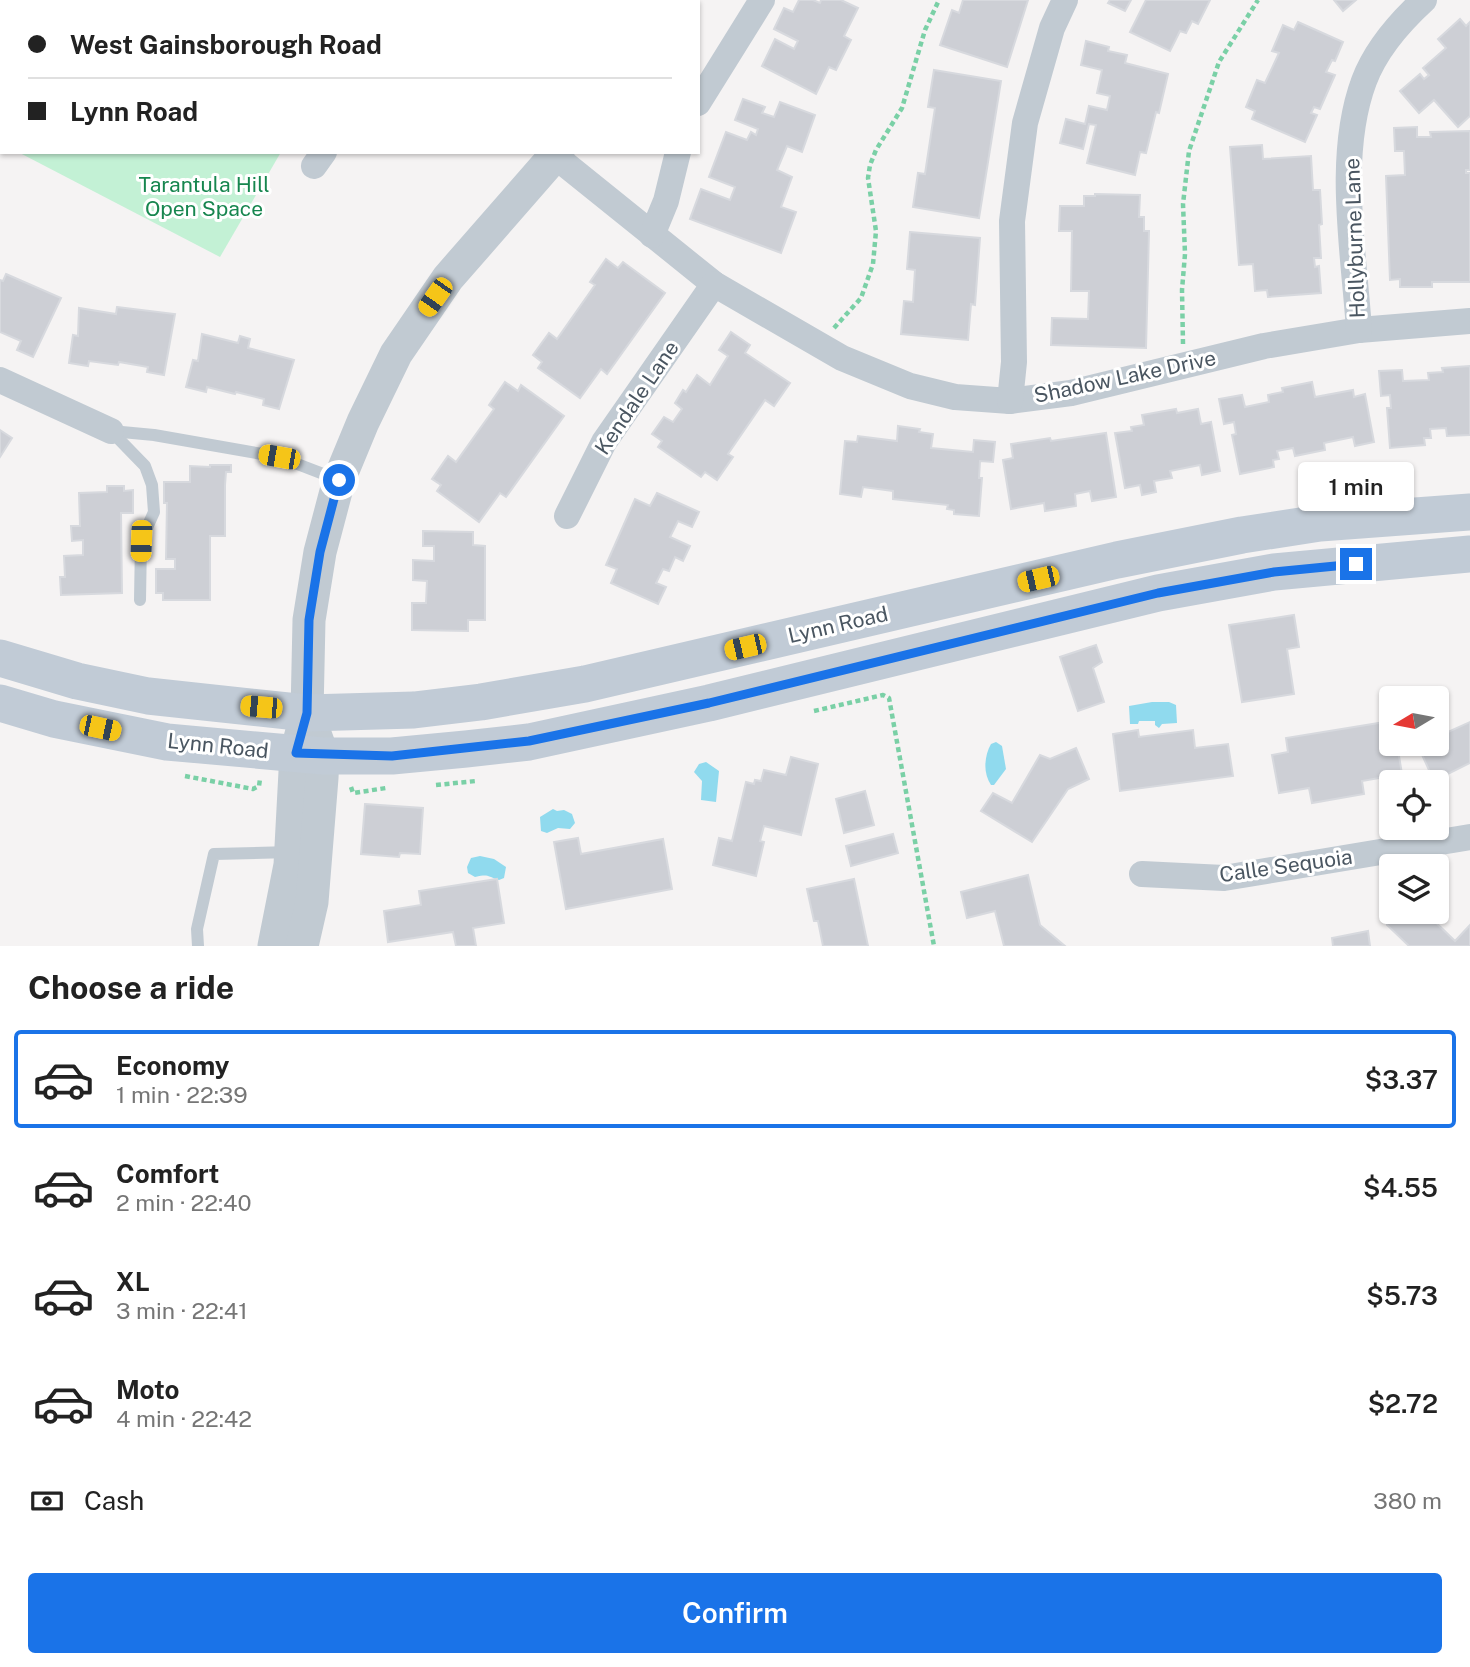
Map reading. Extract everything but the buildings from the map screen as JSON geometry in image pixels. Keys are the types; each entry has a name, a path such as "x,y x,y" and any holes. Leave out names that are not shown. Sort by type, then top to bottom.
{"main road":[{"name":"Lynn Road","path":"0,658 77,681 148,696 307,713 414,710 585,684 1117,560 1242,535 1320,523 1470,512"},
{"name":"Lynn Road","path":"0,703 54,719 167,742 309,755 392,756 529,741 709,703 1158,593 1274,572 1470,554"}],"street":[{"path":"700,100 762,0"},
{"path":"1010,401 1014,362 1012,221 1023,135 1052,28 1065,0"},
{"name":"Hollyburne Lane","path":"1359,330 1349,183 1353,128 1364,80 1401,22 1424,0"},
{"path":"302,946 312,902 307,713 309,620 320,552 339,480 396,354 448,278 556,154"},
{"name":"Shadow Lake Drive","path":"556,154 714,284 842,358 910,386 955,397 1010,401 1071,393 1264,346 1359,330 1470,321"},
{"path":"652,235 666,201 678,154"},
{"name":"Kendale Lane","path":"567,516 604,442 714,284"},
{"path":"0,380 111,431"},
{"path":"274,946 309,755"},
{"name":"Calle Sequoia","path":"1142,874 1224,878 1470,837"}],"lane":[{"path":"111,431 154,435 279,457 339,480"},
{"path":"111,431 145,466 152,485 154,512 141,541 140,600"},
{"path":"198,946 197,929 214,854 291,852"}],"path":[{"path":"819,344 860,298 873,264 876,231 868,178 870,165 876,150 902,108 925,30 939,0"},
{"path":"1186,365 1182,340 1185,254 1183,204 1189,151 1219,62 1258,0"},
{"path":"804,713 883,695 889,698 934,946"},
{"path":"354,779 350,789 354,793 398,787"},
{"path":"434,785 481,780"}],"green space":[{"name":"Tarantula Hill Open Space","path":"22,154 280,154 220,257"}],"water":[{"path":"1169,702 1176,705 1177,723 1162,724 1159,728 1155,721 1130,724 1129,706"},
{"path":"996,742 1002,746 1006,769 994,785 991,785 987,776 986,759 991,744"},
{"path":"706,762 719,771 716,802 701,800 702,781 694,772 699,764"},
{"path":"553,809 572,814 575,823 570,829 558,828 547,833 541,831 540,817"},
{"path":"480,856 494,859 506,867 504,878 499,880 485,876 475,877 468,873 467,867 471,858"}],"route":[{"path":"339,480 320,552 309,620 307,713 296,753 323,756 392,756 529,741 709,703 1158,593 1274,572 1356,564"}]}
